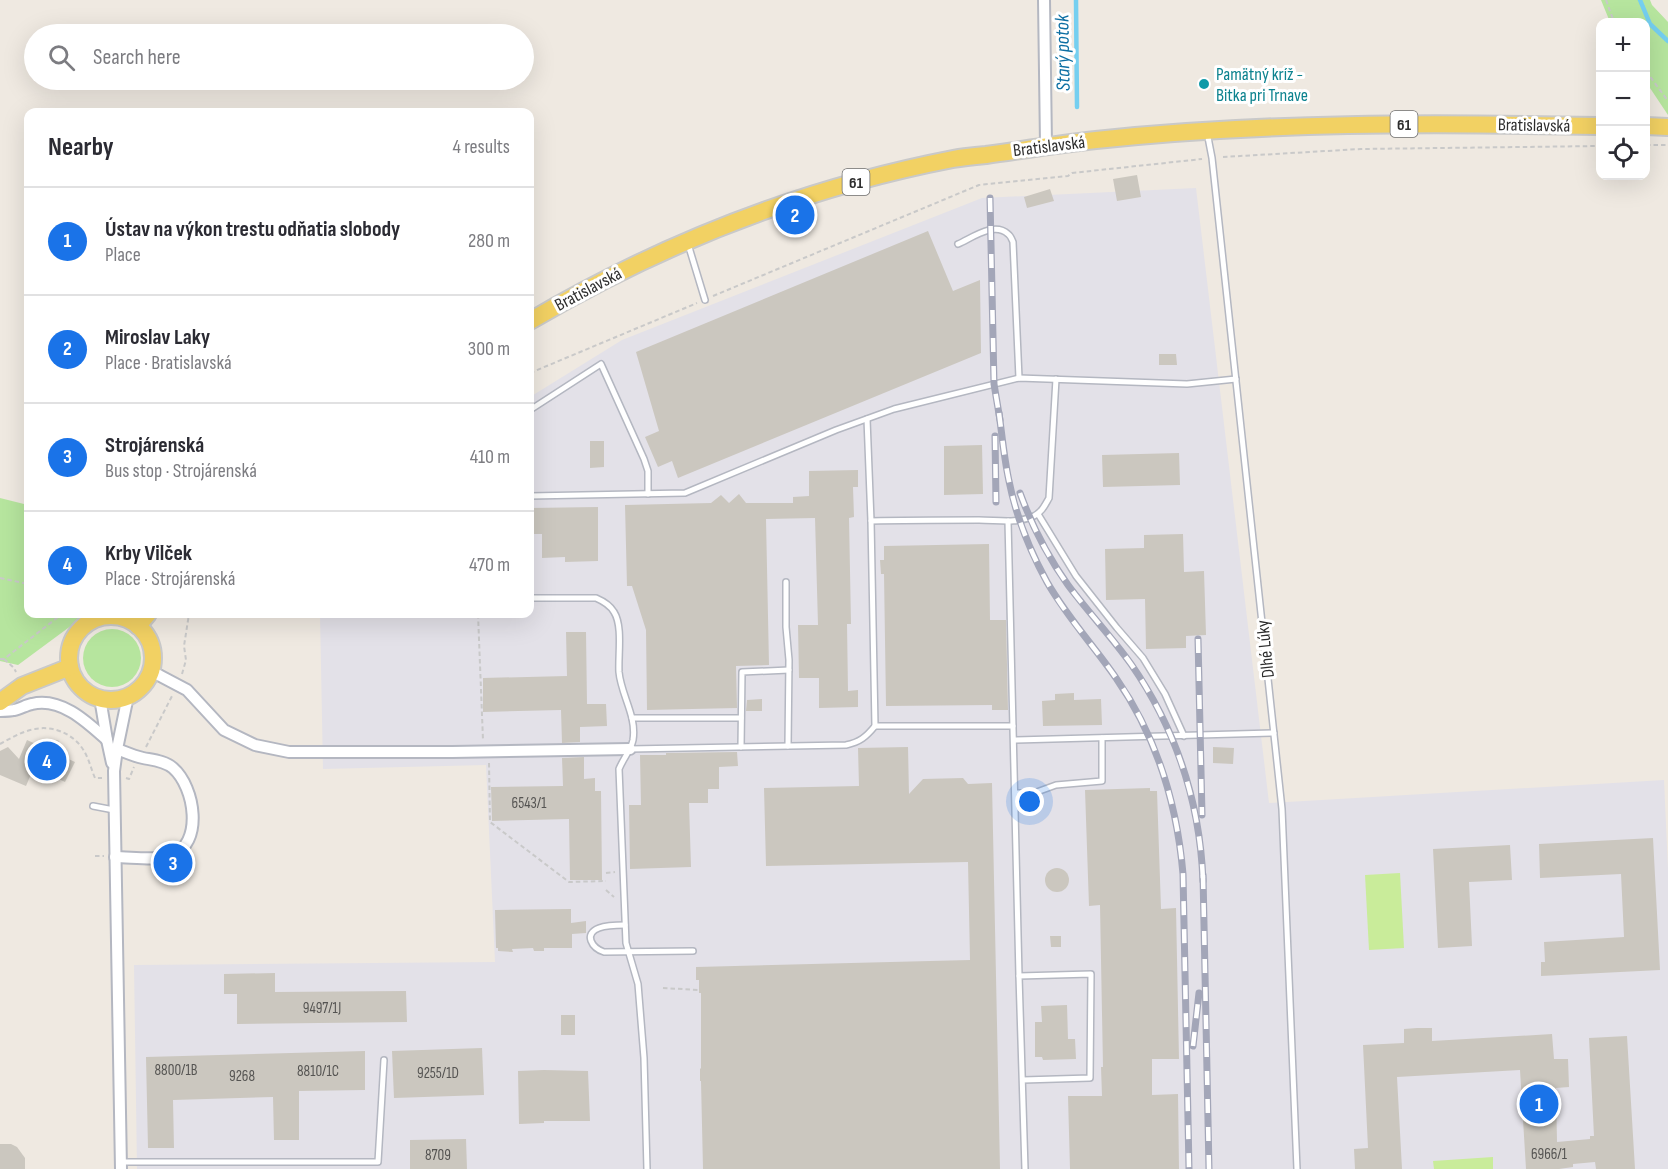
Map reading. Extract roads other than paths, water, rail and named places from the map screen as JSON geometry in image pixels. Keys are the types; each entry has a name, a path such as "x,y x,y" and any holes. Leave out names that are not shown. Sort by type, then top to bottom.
{"main road":[{"name":"Bratislavská","path":"534,319 618,272 687,241 775,207 856,182 956,158 1046,145 1207,130 1407,124 1596,126"},
{"path":"1650,126 1668,127"},
{"path":"95,618 87,623 74,638 70,647 70,668 80,686 87,692 100,698 113,700 128,696 142,687 151,671 152,645 143,620 126,618"},
{"path":"0,702 22,686 70,668"}],"street":[{"path":"1044,0 1046,145"},
{"path":"151,671 187,690 224,730 255,745 289,752 630,749"},
{"path":"113,752 128,696"},
{"path":"100,698 106,740"},
{"path":"0,711 16,710 40,703 58,706 83,719 106,740 113,752 118,774 114,810 121,1165"},
{"path":"113,752 159,761 173,768 191,798 193,812 192,827 187,841 171,856 116,857"}],"lane":[{"name":"Dlhé Lúky","path":"1207,130 1212,158 1282,809 1297,1169"},
{"path":"958,244 991,229 998,229 1008,234 1013,242 1019,378"},
{"path":"687,241 705,300"},
{"path":"534,407 601,364 644,459 648,471 648,494"},
{"path":"534,496 685,493 894,409 1019,378 1187,384 1236,379"},
{"path":"871,521 1008,521 1038,514 1049,498 1056,379"},
{"path":"630,749 846,745 856,743 866,737 875,726 867,419"},
{"path":"1038,514 1076,576 1143,658 1165,694 1184,736"},
{"path":"1008,521 1025,1169"},
{"path":"786,582 789,670 788,746"},
{"path":"534,598 596,598 614,611 618,622 619,674 634,727 633,741 619,769 626,943 638,984 644,1058 647,1169"},
{"path":"741,747 742,672 789,670"},
{"path":"632,718 741,718"},
{"path":"875,726 1013,726"},
{"path":"1014,740 1274,734"},
{"path":"1015,793 1034,793 1056,785 1102,781 1102,738"},
{"path":"93,806 114,810"},
{"path":"625,925 603,926 595,930 591,936 592,944 597,950 604,952 693,951"},
{"path":"1019,976 1091,974 1090,1078 1023,1080"},
{"path":"121,1165 159,1162 378,1162 384,1060"},
{"path":"159,1162 160,1169"},
{"path":"216,1162 217,1169"}],"waterway":[{"name":"Starý potok","path":"1076,0 1077,107"},
{"path":"1640,0 1650,24 1668,41"}],"railway":[{"path":"990,198 994,384 1000,420"},
{"path":"999,413 1012,494 1024,533 1035,558 1055,595 1108,666 1130,700 1154,747 1170,797 1183,874 1189,1169"},
{"path":"995,436 996,502"},
{"path":"1020,493 1041,541 1061,574 1131,664 1161,714 1173,741 1191,795 1197,823 1203,881"},
{"path":"1198,639 1202,815"},
{"path":"1203,875 1209,1169"},
{"path":"1193,1046 1199,993"}],"place":[{"name":"Pamätný kríž - Bitka pri Trnave","path":"1204,84"},
{"name":"Miroslav Laky","path":"795,215"},
{"name":"Krby Vilček","path":"47,761"},
{"name":"Strojárenská","path":"173,863"},
{"name":"Ústav na výkon trestu odňatia slobody","path":"1539,1104"}]}
